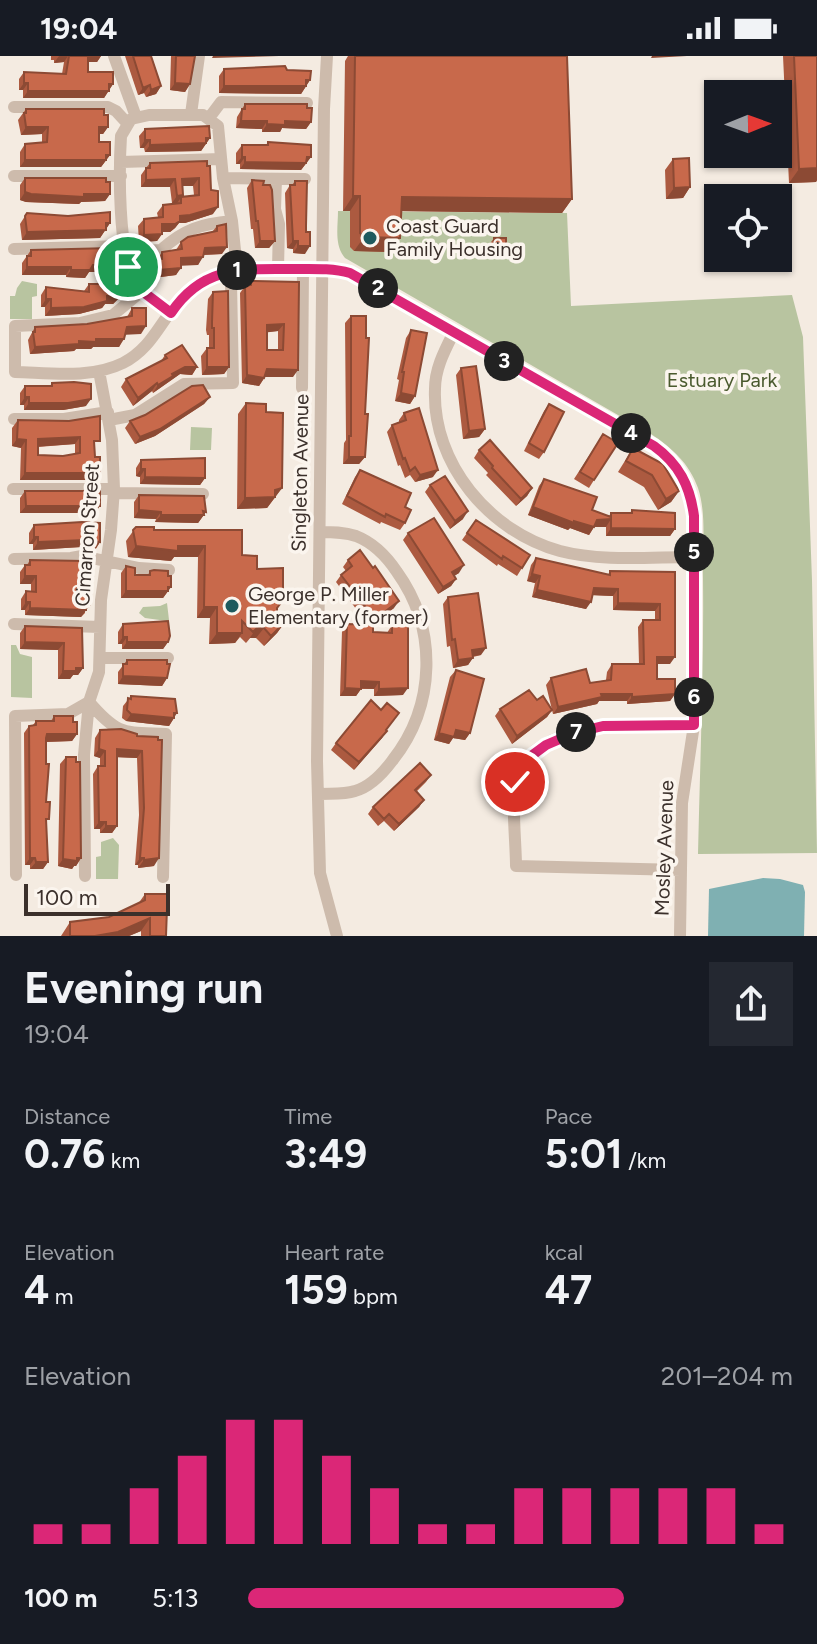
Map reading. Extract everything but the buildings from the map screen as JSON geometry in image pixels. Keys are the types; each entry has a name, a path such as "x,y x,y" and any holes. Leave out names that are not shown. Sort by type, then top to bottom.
{"street":[{"path":"114,56 132,120"},
{"path":"191,114 199,56"},
{"name":"Singleton Avenue","path":"327,56 324,90 318,794 320,873 337,936"},
{"path":"209,118 221,102 307,103"},
{"path":"14,107 108,107 132,120 191,114 209,118 218,126 223,178 232,221 235,270 231,282 233,383 184,384 135,415 14,419"},
{"path":"132,120 121,136 124,249 128,267 142,291 171,313"},
{"path":"14,176 221,159"},
{"path":"223,178 305,179"},
{"path":"276,179 278,269"},
{"path":"14,249 161,250 173,238 201,225 232,221"},
{"name":"Mosley Avenue","path":"142,291 108,317 80,323 15,326 15,372 99,371 114,367 138,354 195,286 220,273 278,269 341,271 358,277 663,453 679,470 689,490 694,516 694,725 682,803 680,936"},
{"path":"302,388 303,269"},
{"path":"454,332 437,375 438,419 455,468 473,494 495,517 521,535 563,552 602,557 694,557"},
{"name":"Cimarron Street","path":"85,876 84,755 89,702 98,683 100,627 114,491 108,416 99,371"},
{"path":"13,489 203,494"},
{"path":"318,794 355,791 367,785 389,765 406,742 417,718 427,671 422,623 411,594 395,569 367,541 346,533 320,532"},
{"path":"14,559 82,556 139,568 169,570"},
{"path":"14,624 100,627"},
{"path":"100,658 168,658"},
{"path":"16,875 15,716 68,714 89,702 104,720 120,731 166,734 163,877"},
{"path":"681,870 516,866 515,782 523,762 559,738 588,728 694,725"}],"green space":[{"name":"Estuary Park","path":"338,211 567,213 571,306 792,295 803,337 812,580 817,853 698,854 703,521 698,488 685,464 651,434 345,258 338,242"},
{"path":"22,281 37,284 37,296 32,297 32,319 10,319 10,296 15,296"},
{"path":"191,427 212,428 211,450 190,450"},
{"path":"167,603 167,621 145,618 139,613 143,607"},
{"path":"11,645 16,645 20,654 32,657 32,698 11,697"},
{"path":"113,838 119,845 118,879 96,879 96,857 101,856 101,842"}],"water":[{"path":"763,878 803,885 804,936 708,936 709,889"}],"place":[{"name":"Coast Guard Family Housing","path":"370,238"},
{"name":"George P. Miller Elementary (former)","path":"232,606"}],"route":[{"path":"128,267 142,291 171,313 195,286 220,273 250,269 334,269 350,273 654,446 679,470 689,490 694,516 694,725 588,728 559,738 523,762 515,782"}]}
